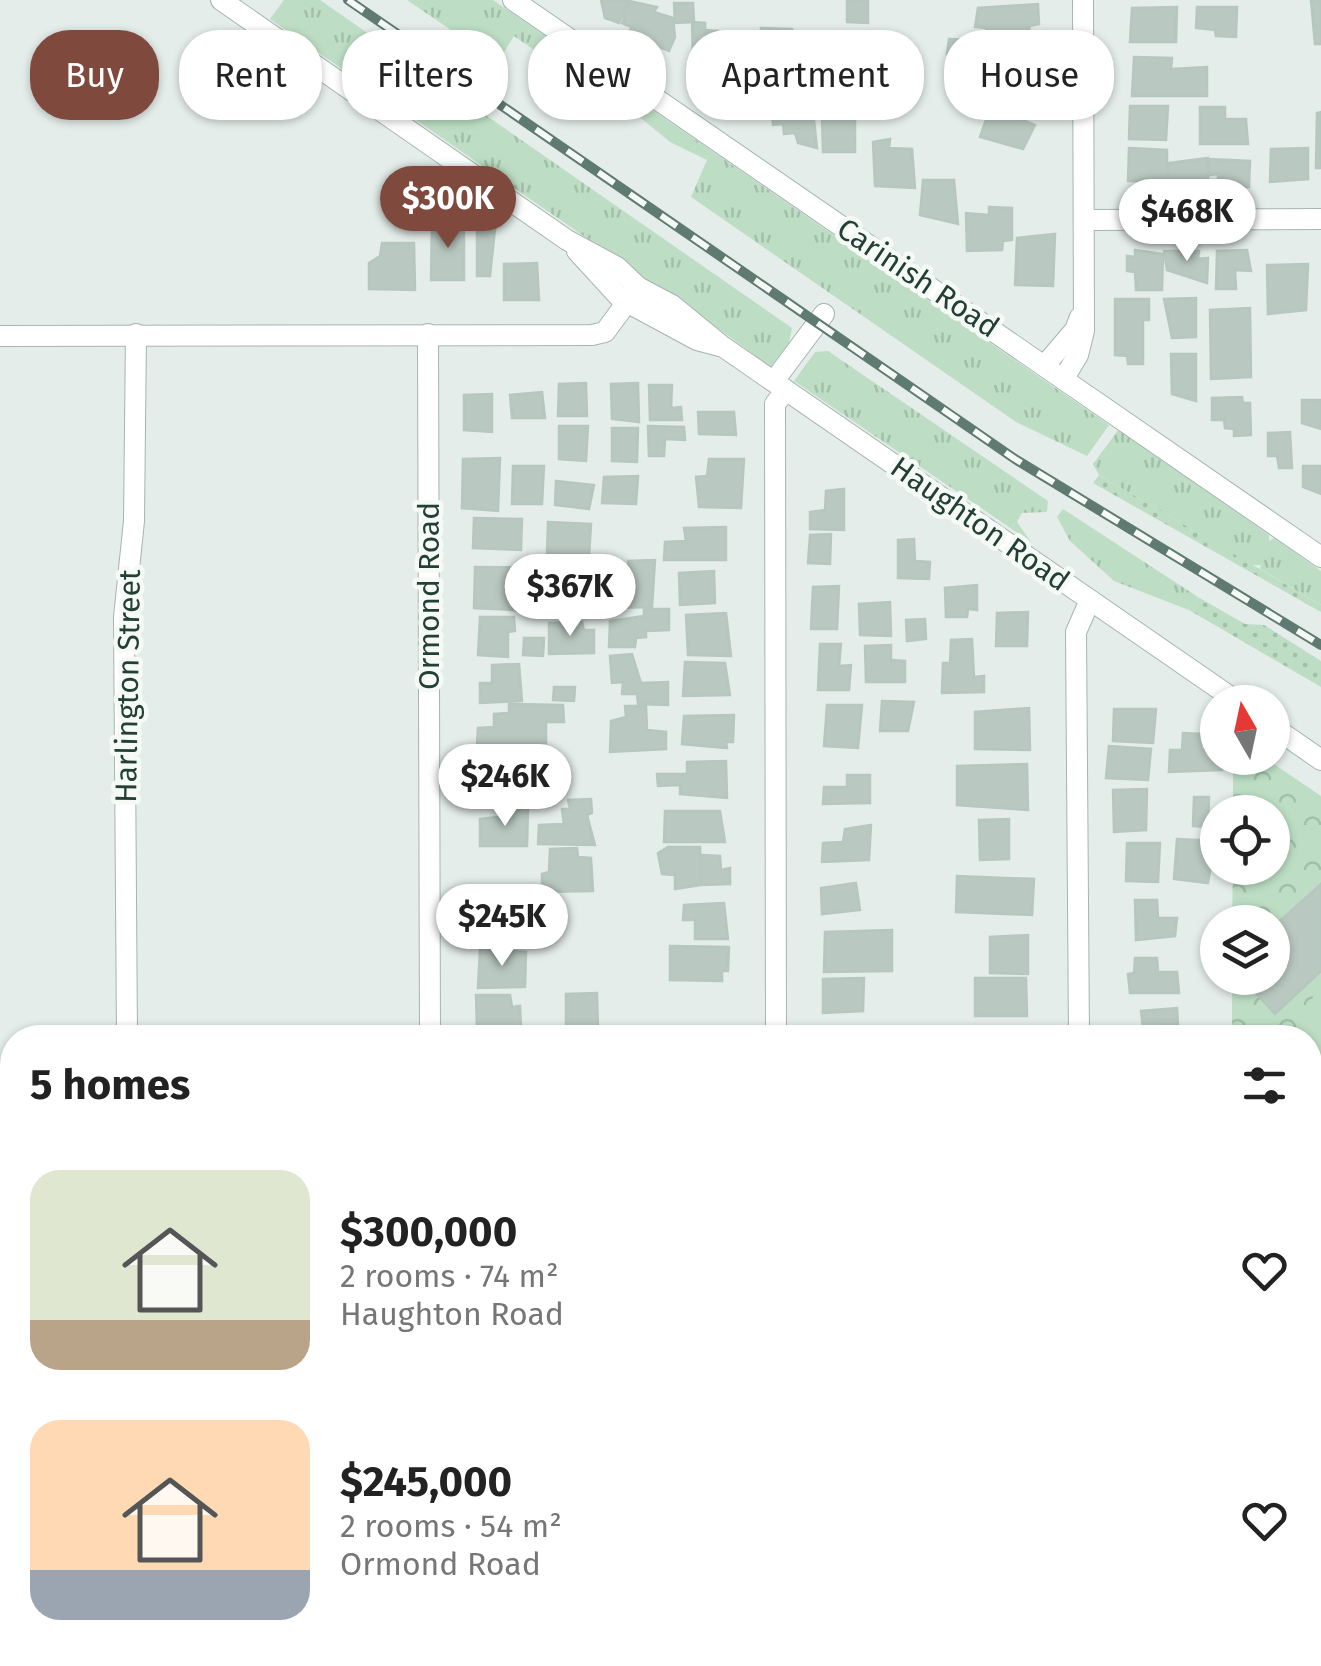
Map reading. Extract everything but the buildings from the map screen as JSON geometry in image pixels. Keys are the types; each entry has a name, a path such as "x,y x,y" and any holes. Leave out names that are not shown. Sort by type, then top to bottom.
{"street":[{"name":"Haughton Road","path":"221,0 567,240 632,295 697,340 722,346 1213,685"},
{"name":"Carinish Road","path":"513,0 1321,557"},
{"path":"1064,378 1078,355 1084,306 1083,0"},
{"path":"1084,220 1321,219"},
{"path":"0,336 599,334 632,295"},
{"path":"1045,365 1075,330 1084,306"},
{"path":"776,1025 775,404 780,386 824,314"},
{"name":"Harlington Street","path":"127,1025 124,617 134,521 136,334"},
{"name":"Ormond Road","path":"428,334 430,1025"},
{"path":"1078,1025 1076,632 1090,600"},
{"path":"1290,738 1321,760"}],"green space":[{"path":"284,0 320,0 363,30 342,30 342,69 322,55 322,30 286,30 270,19"},
{"path":"407,0 493,0 536,30 528,30 528,46 514,36 508,46 508,30 451,30"},
{"path":"666,119 1109,425 1087,456 1016,422 691,197 707,160 670,142 643,120"},
{"path":"416,120 493,120 792,328 789,343 771,367 668,292 650,287 627,266"},
{"path":"828,351 1048,501 1047,512 1022,513 1017,522 1031,542 794,381 815,352"},
{"path":"1119,429 1269,535 1269,541 1274,538 1321,571 1321,605 1260,569 1261,565 1252,565 1099,475 1093,464"},
{"path":"1099,475 1321,605 1321,612 1093,483"},
{"path":"1063,509 1198,597 1189,610 1114,581 1070,541 1057,517"},
{"path":"1198,597 1245,624 1264,625 1321,661 1321,687 1189,610"},
{"path":"1233,775 1290,775 1321,796 1321,1025 1232,1025 1232,995 1290,995 1290,905 1232,905 1233,885 1290,885 1290,795 1233,795"},
{"path":"1321,980 1321,1025 1300,1025"}],"railway":[{"path":"348,0 1015,459 1321,645"}]}
